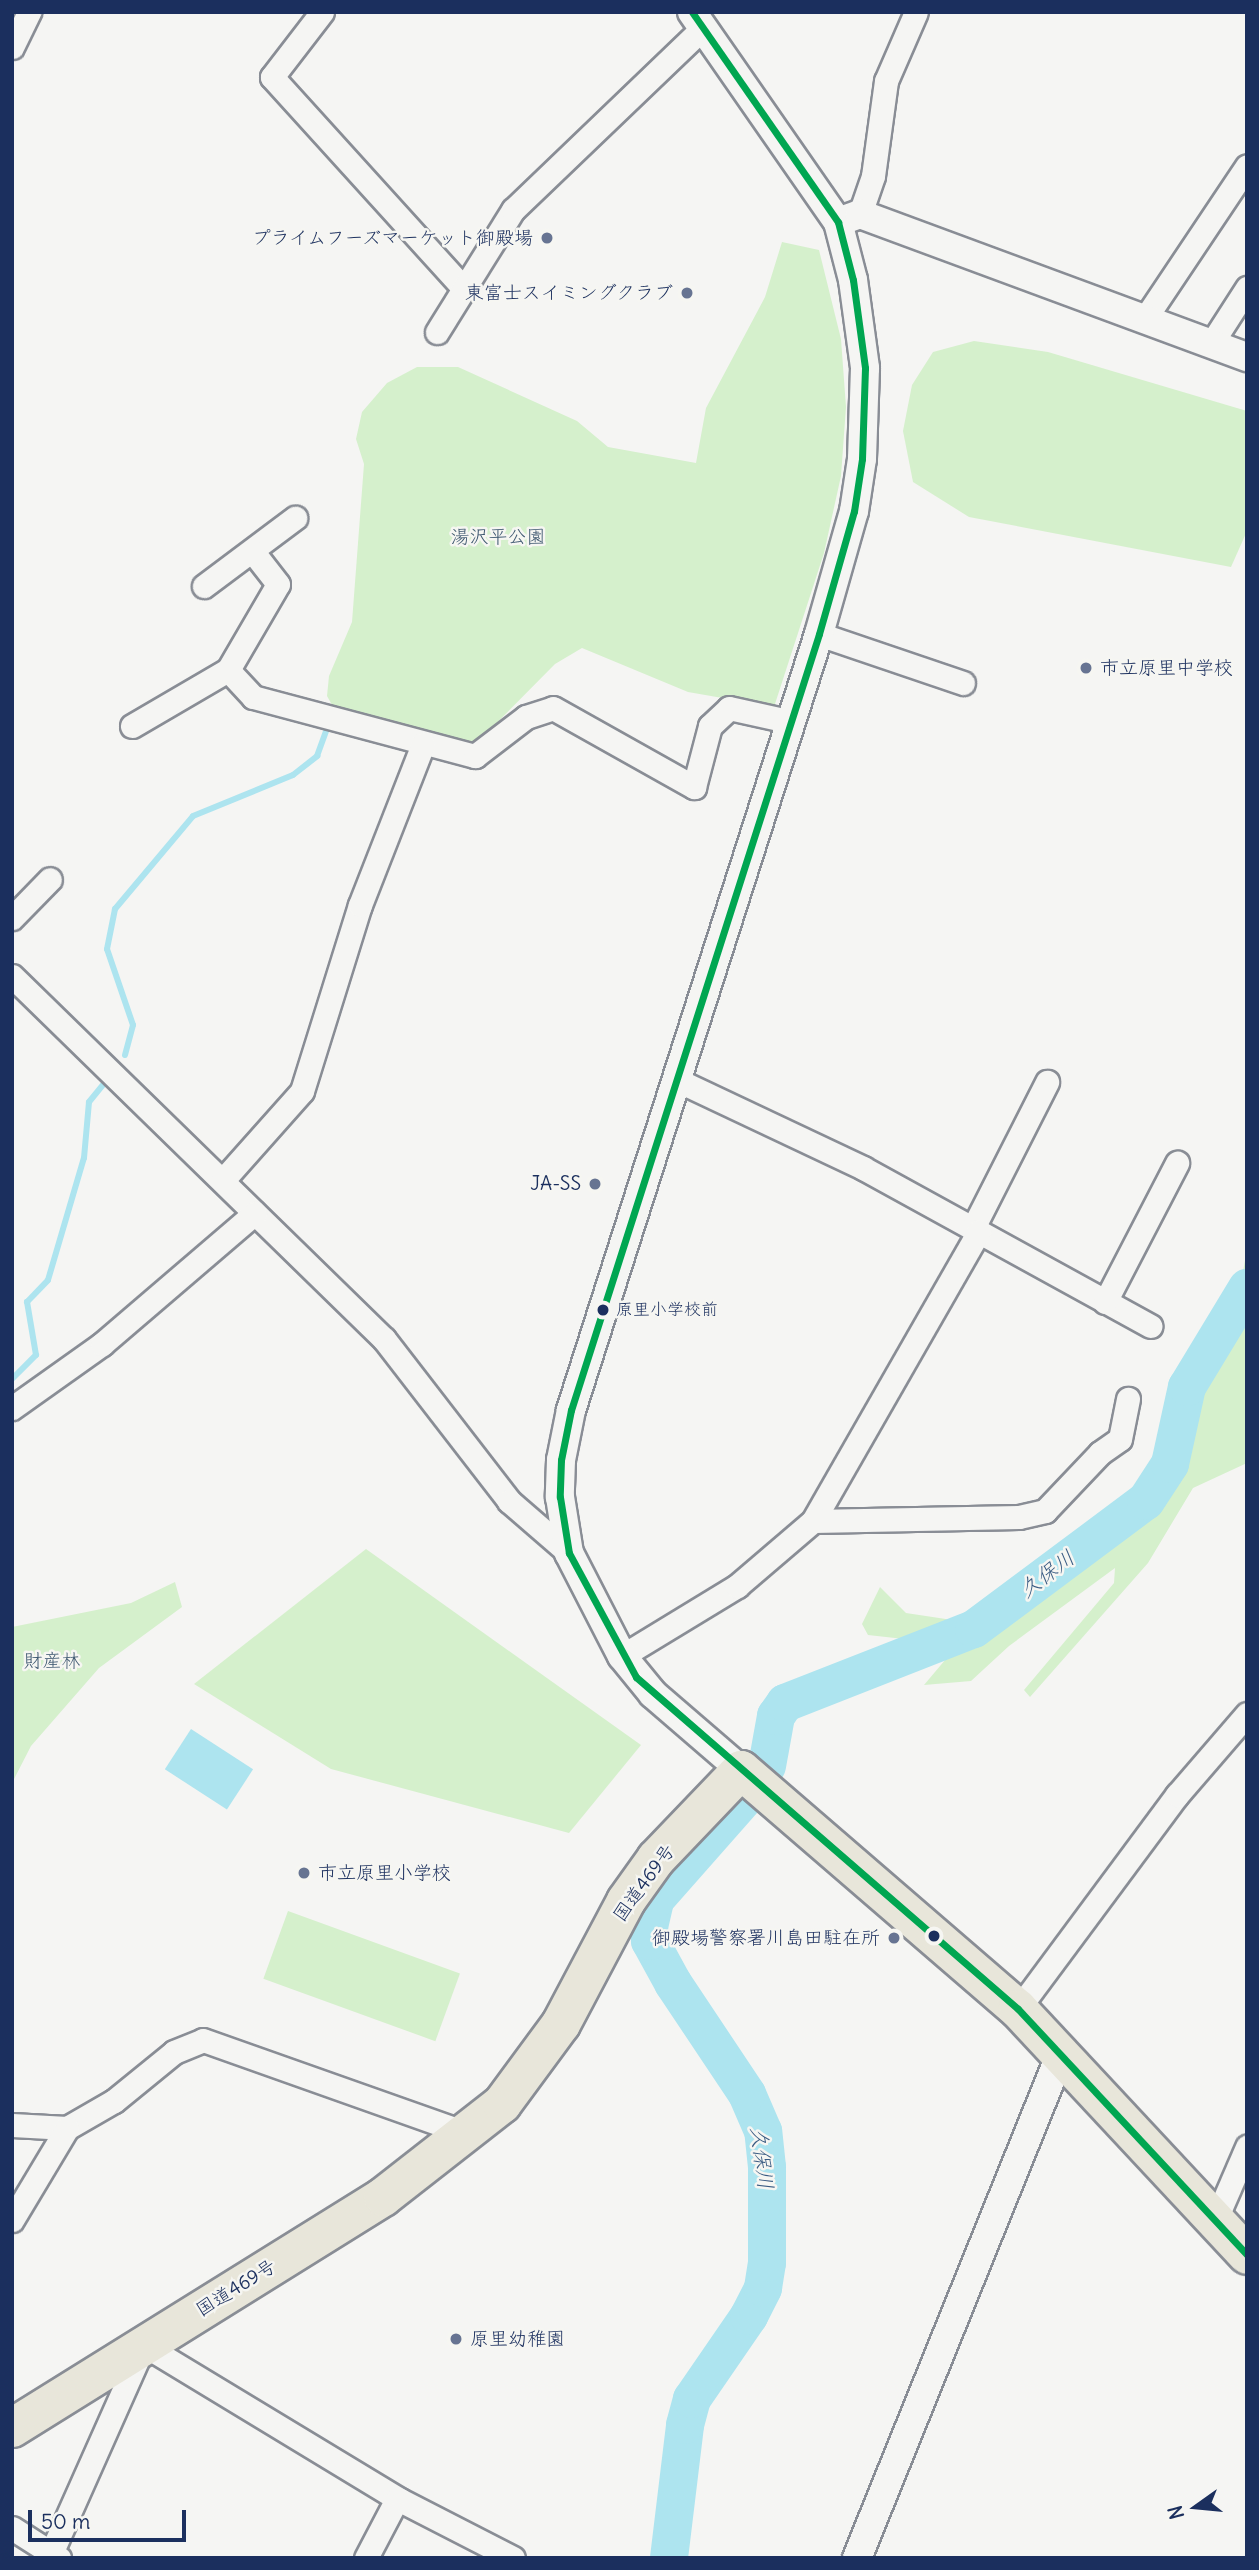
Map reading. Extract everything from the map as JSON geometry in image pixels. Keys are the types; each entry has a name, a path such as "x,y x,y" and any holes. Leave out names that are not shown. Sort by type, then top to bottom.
{"highway":[{"path":"741,1770 1018,2009 1247,2255"},
{"name":"国道469号","path":"12,2428 383,2197 502,2104 531,2071 561,2024 626,1901 656,1859 741,1770"}],"street":[{"path":"12,47 29,12"},
{"path":"322,12 272,77 463,288"},
{"path":"741,1770 653,1694 622,1656 569,1553 560,1497 561,1460 571,1410 820,634 854,510 865,415 865,368 853,280 849,218 873,176 886,81 916,12"},
{"path":"438,332 513,210 697,21 849,218 1247,357"},
{"path":"1144,320 1247,166"},
{"path":"1211,344 1247,288"},
{"path":"204,586 295,518"},
{"path":"132,726 228,670 278,584 253,552"},
{"path":"820,634 963,683"},
{"path":"228,670 253,697 475,756 526,717 553,708 694,787 710,726 729,708 792,722"},
{"path":"223,1181 302,1091 360,905 423,744"},
{"path":"12,918 50,879"},
{"path":"12,976 384,1339 509,1501 569,1553"},
{"path":"677,1080 863,1168 1150,1326"},
{"path":"622,1656 737,1586 813,1521 976,1229 1047,1082"},
{"path":"1105,1302 1177,1163"},
{"path":"12,1408 102,1344 255,1213"},
{"path":"813,1521 827,1517 1019,1517 1045,1511 1100,1453 1120,1439 1128,1399"},
{"path":"1018,2009 1177,1796 1247,1714"},
{"path":"12,2220 67,2128 114,2101 174,2052 203,2040 466,2133"},
{"path":"857,2558 1060,2056"},
{"path":"12,2125 67,2128"},
{"path":"1215,2221 1247,2147"},
{"path":"12,2528 53,2556 144,2345 397,2499 513,2558"},
{"path":"366,2558 397,2499"}],"green space":[{"name":"湯沢平公園","path":"782,242 819,250 841,339 846,407 841,476 824,553 774,707 688,692 582,648 555,664 475,745 418,729 361,722 336,712 327,696 329,676 352,622 364,464 356,439 362,412 387,383 417,367 458,367 577,421 608,447 696,463 706,408 765,297"},
{"path":"974,341 1048,352 1247,411 1247,531 1231,567 969,517 913,482 903,431 912,385 933,352"},
{"path":"1247,1248 1247,1463 1193,1488 1148,1563 1030,1697 1024,1690 1114,1583 1115,1568 1009,1646 971,1681 924,1685 951,1653 904,1639 868,1635 862,1624 880,1587 906,1613 992,1626 1139,1520 1161,1465 1173,1388 1240,1290"},
{"path":"366,1549 641,1745 569,1833 331,1769 194,1684"},
{"name":"財産林","path":"175,1582 182,1607 99,1668 31,1746 12,1783 12,1627 131,1603"},
{"path":"288,1911 460,1974 435,2041 263,1979"}],"water":[{"path":"191,1729 253,1769 227,1810 165,1769"}],"waterway":[{"path":"125,1055 133,1025 107,949 115,909 193,816 293,775 317,756 327,728"},
{"path":"12,1379 36,1355 27,1302 48,1280 84,1158 89,1102 105,1082"},
{"name":"久保川","path":"767,1766 776,1716 785,1703 974,1629 1146,1501 1170,1464 1187,1387 1247,1288"},
{"name":"久保川","path":"669,2558 685,2425 692,2399 749,2316 763,2288 767,2263 767,2167 763,2131 747,2094 673,1983 650,1941 649,1927 655,1900 744,1799"}],"transit line":[{"path":"692,12 838,222 853,280 865,368 862,459 854,511 819,634 571,1410 561,1460 560,1497 569,1553 636,1677 1018,2009 1247,2255"}],"place":[{"name":"プライムフーズマーケット御殿場","path":"547,238"},
{"name":"東富士スイミングクラブ","path":"687,293"},
{"name":"市立原里中学校","path":"1086,668"},
{"name":"JA-SS","path":"595,1184"},
{"name":"原里小学校前","path":"603,1310"},
{"name":"市立原里小学校","path":"304,1873"},
{"name":"御殿場警察署川島田駐在所","path":"894,1938"},
{"name":"原里幼稚園","path":"456,2339"}]}
